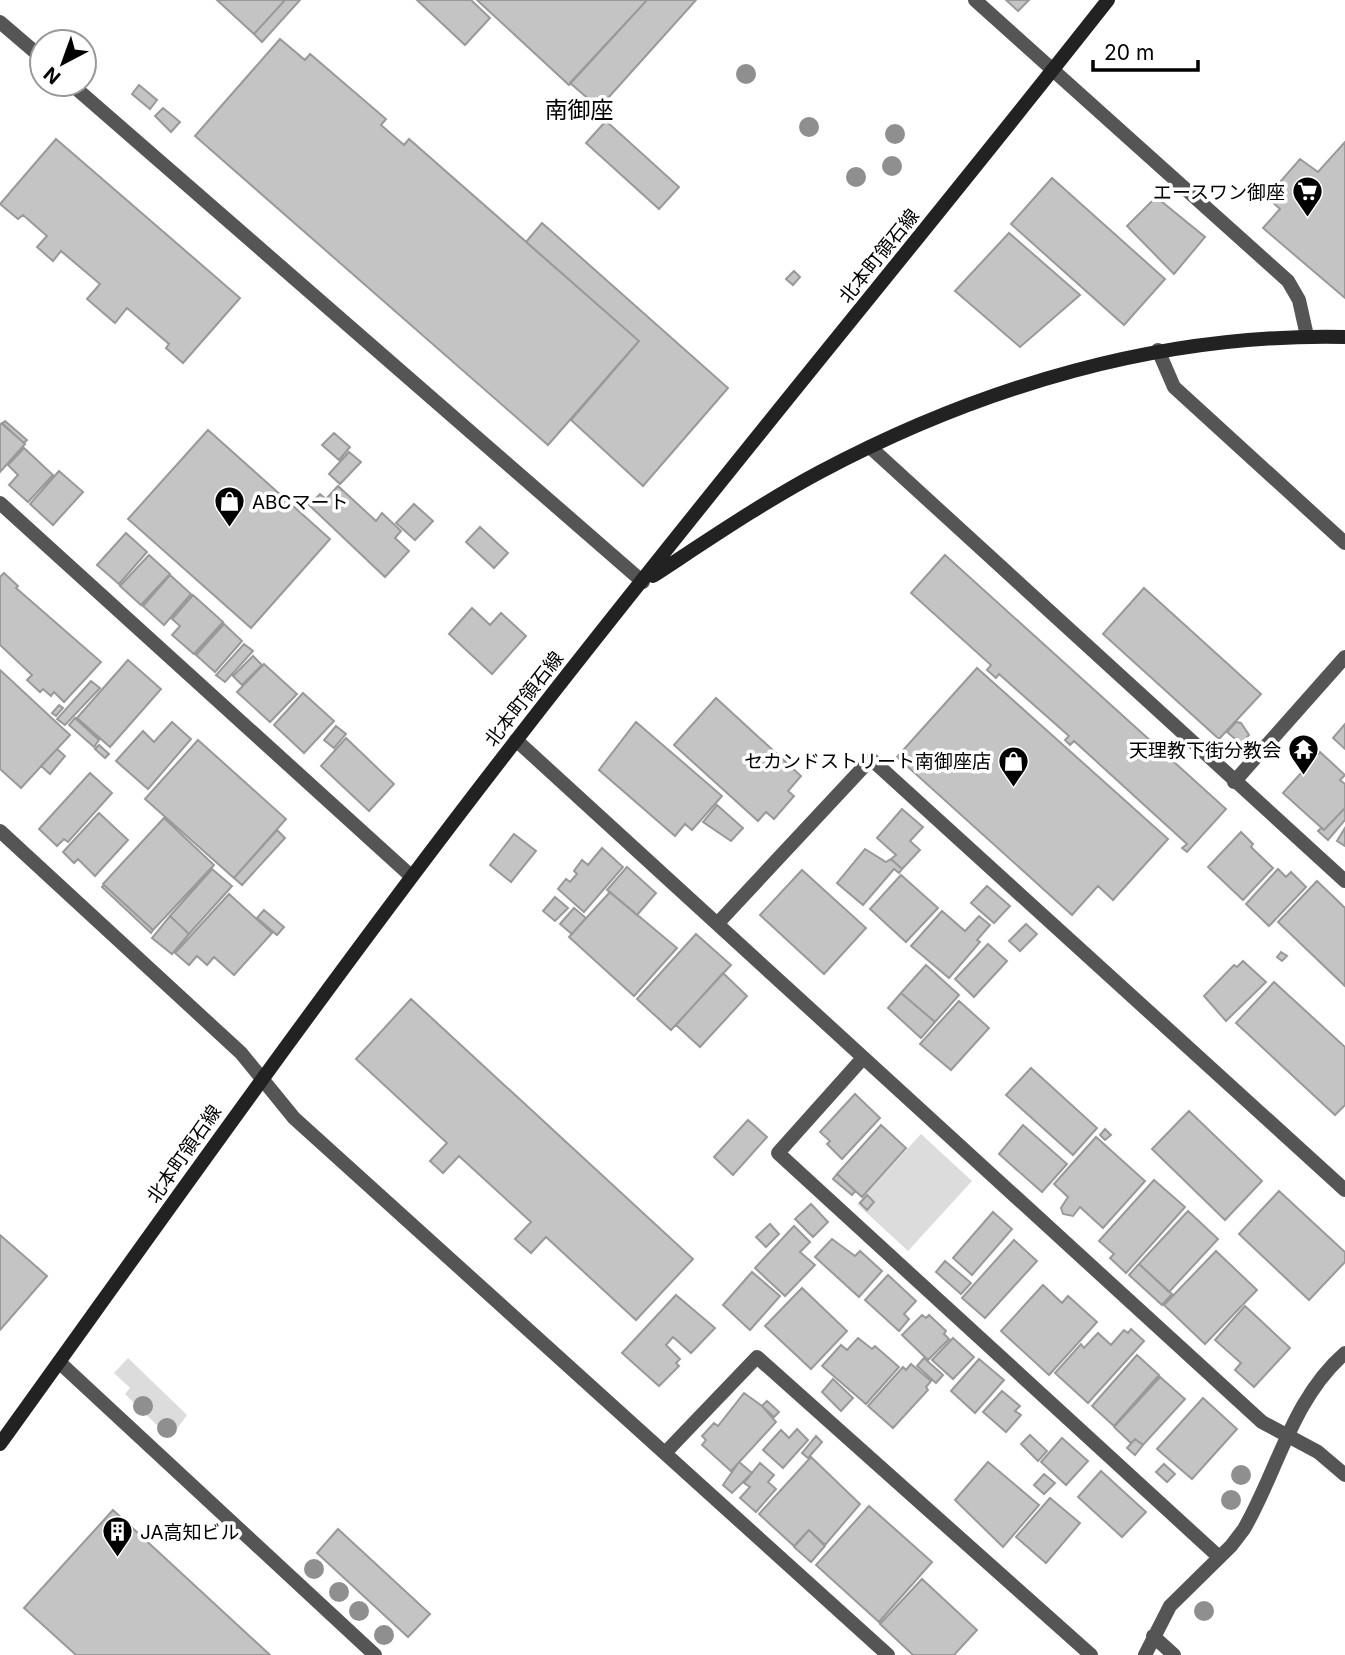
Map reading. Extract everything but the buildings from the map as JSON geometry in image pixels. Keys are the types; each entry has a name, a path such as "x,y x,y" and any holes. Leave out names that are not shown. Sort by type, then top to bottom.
{"main road":[{"name":"北本町領石線","path":"0,1444 260,1079 411,876 516,740 1108,0"},
{"path":"643,582 818,473 870,447 985,397 1064,372 1158,350 1307,336 1345,337"}],"street":[{"path":"975,0 1289,281 1298,300 1307,336"},
{"path":"0,22 28,46"},
{"path":"87,98 643,582"},
{"path":"1158,350 1174,387 1345,543"},
{"path":"870,447 1345,881"},
{"path":"0,503 411,876"},
{"path":"1234,782 1345,657"},
{"path":"516,740 1262,1422 1318,1452 1345,1475"},
{"path":"718,923 871,759 1345,1190"},
{"path":"0,831 241,1053 294,1118 888,1655"},
{"path":"863,1058 778,1153 1219,1557"},
{"path":"1145,1655 1153,1636 1181,1592 1219,1557 1249,1521 1288,1435 1314,1386 1345,1353"},
{"path":"665,1453 757,1357 1091,1655"},
{"path":"59,1362 375,1655"},
{"path":"1153,1636 1174,1655"}],"shaded area":[{"path":"921,1134 972,1181 908,1251 857,1204"},
{"path":"128,1358 187,1415 170,1438 125,1394 130,1388 114,1373"}],"place":[{"name":"エースワン御座","path":"1308,219"},
{"name":"ABCマート","path":"229,529"},
{"name":"天理教下街分教会","path":"1304,777"},
{"name":"セカンドストリート南御座店","path":"1014,788"},
{"name":"JA高知ビル","path":"117,1559"}],"district":[{"name":"南御座","path":"579,110"}]}
